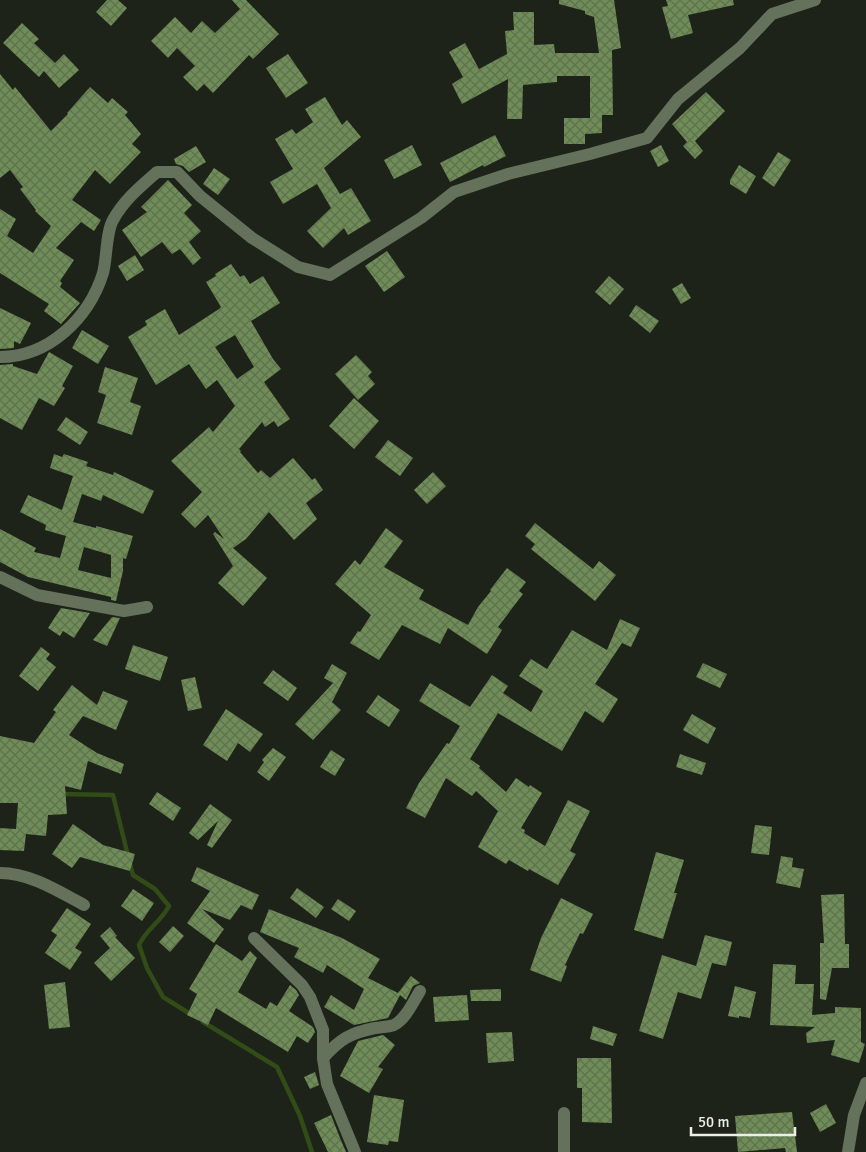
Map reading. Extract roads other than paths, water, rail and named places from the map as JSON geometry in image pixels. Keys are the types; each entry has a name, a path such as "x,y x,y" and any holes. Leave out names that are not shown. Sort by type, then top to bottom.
{"street":[{"path":"0,357 14,357 42,348 72,326 89,305 103,272 112,222 129,196 156,172 177,172 200,196 252,238 298,267 330,274 421,218 454,192 508,174 647,138 678,99 740,48 772,14 815,0"},
{"path":"0,577 37,595 124,610 147,607"},
{"path":"0,872 13,873 39,882 84,905"},
{"path":"254,938 302,985 310,997 323,1030 322,1058 326,1084 355,1152"},
{"path":"322,1058 337,1042 347,1036 394,1025 402,1019 420,992"},
{"path":"848,1152 854,1115 866,1082"},
{"path":"564,1113 564,1152"}],"waterway":[{"path":"61,794 113,795 128,856"},
{"path":"130,864 133,875 155,889 169,906 139,945 147,968 163,997 192,1015"},
{"path":"203,1022 277,1067 300,1116 312,1152"}]}
